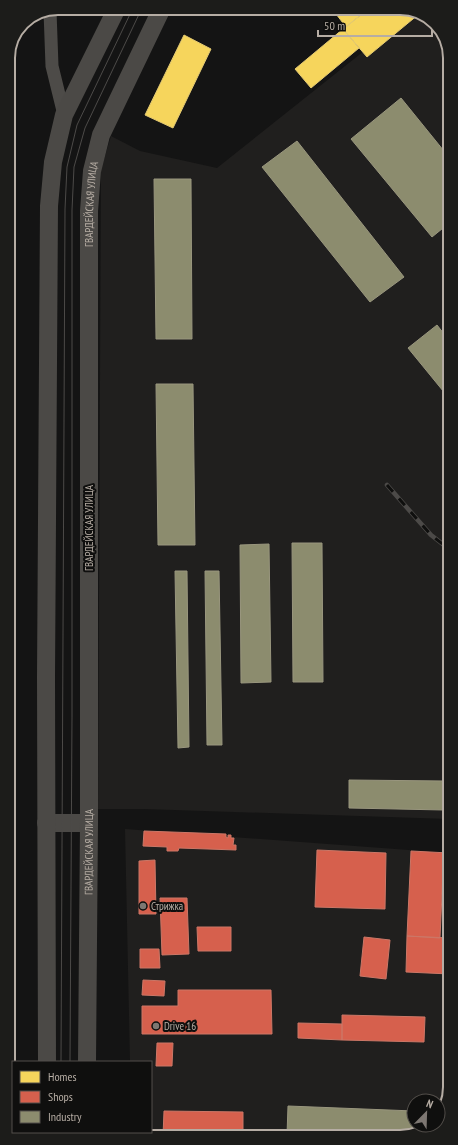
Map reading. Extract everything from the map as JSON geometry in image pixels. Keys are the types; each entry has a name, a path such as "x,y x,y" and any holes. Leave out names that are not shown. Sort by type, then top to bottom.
{"main road":[{"path":"47,1061 46,823 49,206 53,162 64,115 114,15"},
{"name":"ГВАРДЕЙСКАЯ УЛИЦА","path":"87,1061 89,823 89,211 92,171 101,135 159,15"},
{"path":"46,823 89,823"}],"street":[{"path":"50,16 52,66 64,115"}],"shaded area":[{"path":"408,16 417,18 426,24 439,39 443,58 443,819 144,809 98,809 101,169 111,136 140,151 217,168"},
{"path":"125,829 443,853 443,1093 406,1093 406,1130 152,1130 152,1061 130,1061"}],"building: Homes":[{"path":"337,15 361,15 346,27"},
{"path":"361,15 403,15 415,17 367,57 343,29"},
{"path":"343,29 359,48 311,88 295,69"},
{"path":"184,35 211,49 173,128 145,115"}],"building: Shops":[{"path":"144,831 226,834 226,837 228,838 228,835 231,835 231,838 234,838 233,845 236,845 236,850 179,848 178,851 167,851 167,847 143,846"},
{"path":"317,850 386,853 385,909 315,907"},
{"path":"411,851 443,853 440,938 407,936"},
{"path":"155,860 156,914 139,914 139,861"},
{"path":"160,898 187,898 189,954 162,955"},
{"path":"197,927 231,927 231,951 198,951"},
{"path":"407,936 443,938 443,974 406,972"},
{"path":"364,937 390,940 386,979 360,976"},
{"path":"140,949 159,949 160,968 140,968"},
{"path":"143,980 165,981 164,996 142,995"},
{"path":"178,990 271,990 272,1034 142,1034 142,1006 178,1006"},
{"path":"342,1015 425,1017 424,1042 342,1040"},
{"path":"298,1023 342,1024 342,1040 298,1038"},
{"path":"157,1043 173,1043 172,1066 156,1066"},
{"path":"164,1111 243,1112 243,1130 163,1130"}],"building: Industry":[{"path":"401,98 443,150 443,228 432,237 351,139"},
{"path":"297,141 404,277 370,302 262,167"},
{"path":"154,179 191,179 192,339 156,339"},
{"path":"437,325 443,333 443,391 408,348"},
{"path":"156,384 193,384 195,545 158,545"},
{"path":"292,543 322,543 323,682 293,682"},
{"path":"269,544 271,682 241,683 240,545"},
{"path":"175,571 187,571 189,747 178,748"},
{"path":"205,571 219,571 222,745 207,745"},
{"path":"349,780 443,781 443,810 349,808"},
{"path":"288,1106 406,1111 406,1130 287,1130"}],"tram line":[{"path":"61,1061 65,209 67,167 77,125 130,15"},
{"path":"70,1061 72,210 74,167 85,128 139,15"}],"railway":[{"path":"387,485 431,535 443,544"}],"place":[{"name":"Стрижка","path":"143,906"},
{"name":"Drive 16","path":"156,1026"}]}
